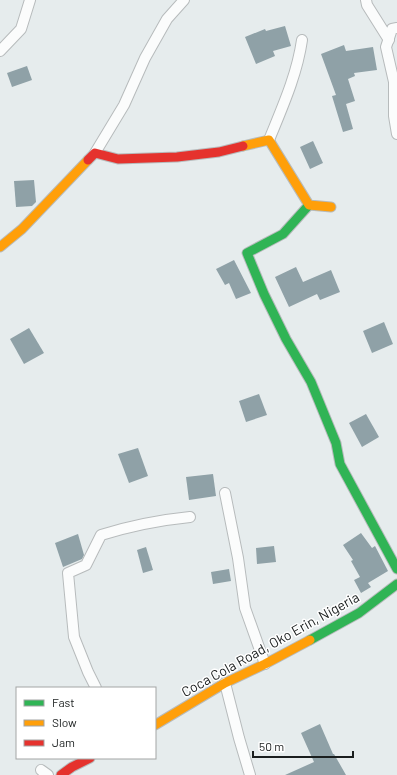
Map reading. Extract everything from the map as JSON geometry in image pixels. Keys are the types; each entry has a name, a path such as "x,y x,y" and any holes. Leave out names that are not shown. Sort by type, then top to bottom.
{"street":[{"path":"0,51 21,29 30,0"},
{"path":"0,248 22,229 95,153 124,105 145,58 167,19 184,0"},
{"path":"366,0 367,5 388,40"},
{"path":"397,28 392,30 386,47 394,82 394,116 397,134"},
{"path":"269,140 286,98 299,58 302,40"},
{"path":"95,153 118,159 177,157 219,152 269,140"},
{"path":"269,140 309,205"},
{"path":"309,205 331,207"},
{"path":"309,205 283,234 247,253 264,294 286,339 311,382 336,443 340,464 397,569"},
{"path":"225,493 238,558 245,608 264,664"},
{"path":"96,687 74,637 68,573 86,565 101,535 160,520 190,517"},
{"name":"Coca Cola Road, Oko Erin, Nigeria","path":"156,724 225,683 360,613 397,584"},
{"path":"225,683 250,775"},
{"path":"61,775 72,767 88,759"}],"building":[{"path":"285,26 291,46 273,51 275,56 256,64 245,37 265,29 266,31"},
{"path":"344,45 346,51 373,47 377,70 354,73 355,76 348,79 355,101 346,104 353,129 343,132 332,96 336,95 321,54"},
{"path":"27,66 32,80 12,87 7,73"},
{"path":"313,141 323,163 310,169 300,147"},
{"path":"34,180 36,202 32,206 16,207 14,181"},
{"path":"234,260 251,293 236,299 229,283 225,285 216,269"},
{"path":"296,267 303,282 331,270 340,292 320,300 317,294 289,307 275,277"},
{"path":"384,322 393,344 372,353 363,331"},
{"path":"29,328 44,353 24,364 10,339"},
{"path":"259,394 267,415 246,422 239,401"},
{"path":"366,414 379,437 362,447 349,423"},
{"path":"138,448 148,476 129,483 118,454"},
{"path":"213,474 216,496 189,500 186,477"},
{"path":"361,533 372,548 375,546 388,571 368,583 371,587 361,593 354,580 360,577 351,561 353,560 343,545"},
{"path":"78,534 84,555 82,559 63,567 55,543"},
{"path":"274,546 276,562 257,564 256,548"},
{"path":"146,547 153,570 143,573 137,550"},
{"path":"229,569 231,581 213,584 211,572"},
{"path":"320,724 333,754 346,775 285,775 314,762 301,733"}],"traffic: fast":[{"path":"309,205 283,234 247,253 264,294 286,339 311,382 336,443 340,464 397,569"},
{"path":"310,640 359,613 397,584"}],"traffic: slow":[{"path":"243,146 269,140 309,205 331,207"},
{"path":"0,247 22,229 88,160"},
{"path":"156,724 225,683 310,640"}],"traffic: jam":[{"path":"88,160 95,153 118,159 177,157 219,152 243,146"},
{"path":"61,775 72,767 88,759"}]}
